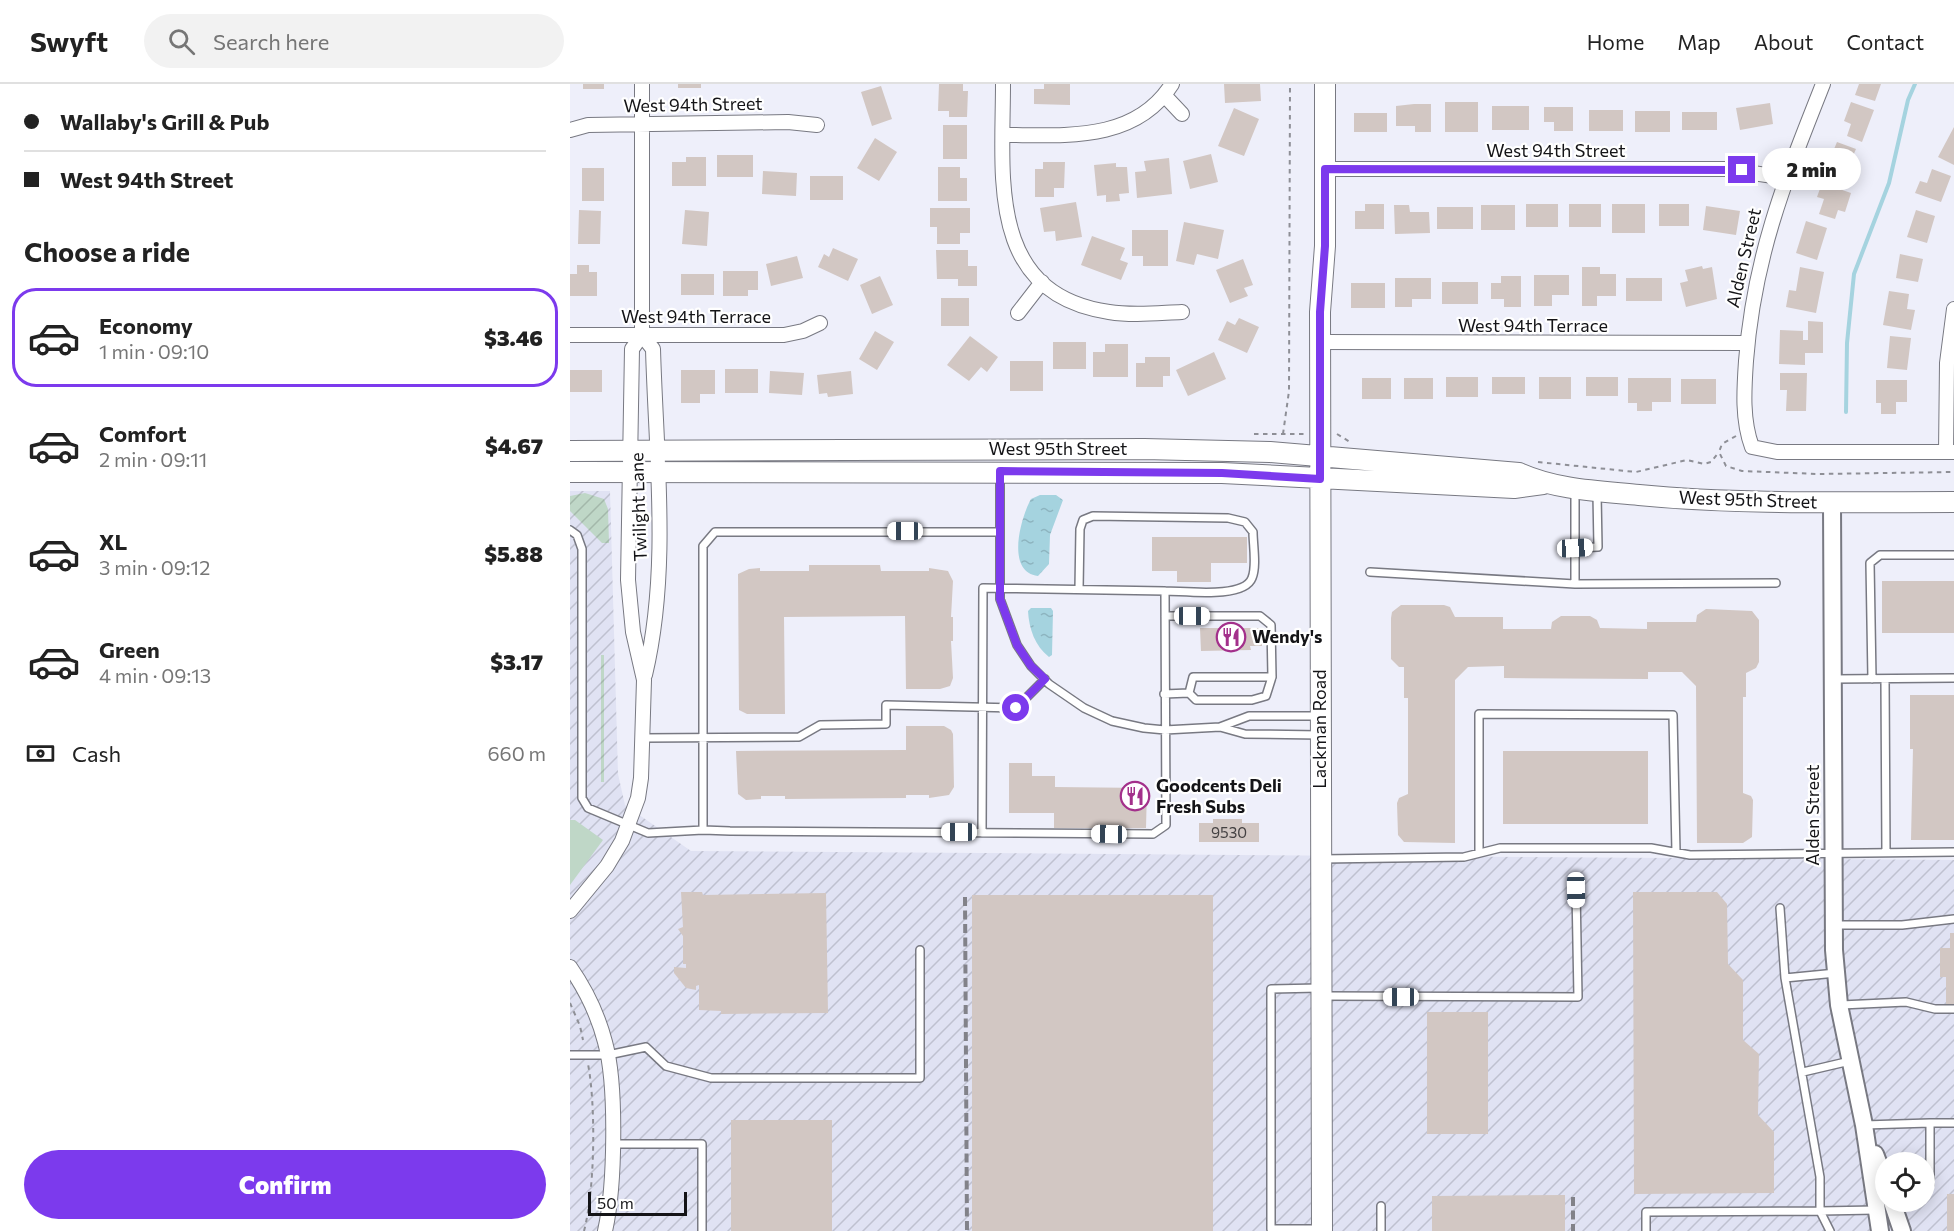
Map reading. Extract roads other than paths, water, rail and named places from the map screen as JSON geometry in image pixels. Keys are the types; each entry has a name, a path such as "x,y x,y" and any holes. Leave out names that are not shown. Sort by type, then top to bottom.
{"main road":[{"name":"Lackman Road","path":"1322,1230 1320,342 1325,246 1325,84"},
{"name":"West 95th Street","path":"570,452 1144,449 1320,455 1519,473 1543,484"},
{"name":"West 95th Street","path":"570,472 1222,473 1514,488 1543,484 1693,500 1954,502"}],"street":[{"name":"Twilight Lane","path":"642,84 642,335 632,349 628,580 633,632 644,680"},
{"path":"1002,84 1002,185 1007,222 1020,253 1042,282 1068,299 1109,312 1182,312"},
{"name":"Alden Street","path":"1823,84 1786,178 1763,247 1747,343 1746,430 1752,447 1777,452 1950,452"},
{"path":"1003,135 1083,135 1099,132 1128,122 1168,90 1182,114"},
{"name":"West 94th Street","path":"570,130 588,125 788,122 817,125"},
{"name":"West 94th Street","path":"1325,169 1727,169 1786,178"},
{"path":"1018,313 1042,282"},
{"path":"1950,452 1947,363 1954,309"},
{"name":"West 94th Terrace","path":"570,335 784,335 803,332 820,323"},
{"name":"Twilight Lane","path":"570,910 607,866 629,826 641,778 644,680 654,634 659,580 653,349 642,335"},
{"name":"West 94th Terrace","path":"1320,342 1747,343"},
{"name":"Alden Street","path":"1832,502 1833,925 1839,1005 1864,1125 1875,1203"},
{"path":"570,967 594,1007 608,1055 612,1144 610,1201 605,1231"},
{"name":"Alden Street","path":"1864,1125 1875,1154"},
{"name":"Alden Street","path":"1876,1212 1880,1231"},
{"path":"1895,1212 1902,1231"}],"lane":[{"path":"1000,471 1000,599 1017,645 1031,666 1045,679 1084,708 1112,721 1165,730 1220,727 1249,716 1320,725"},
{"path":"1575,488 1575,584"},
{"path":"1575,548 1598,547 1597,491"},
{"path":"982,833 983,588 1235,591 1247,587 1253,577 1253,532 1245,522 1228,518 1093,516 1083,520 1080,529 1080,589"},
{"path":"570,530 577,535 582,549 582,798 588,808 648,833 703,830 1153,834 1166,825 1165,591"},
{"path":"703,830 703,546 715,532 999,532"},
{"path":"1872,678 1870,563 1880,555 1954,555"},
{"path":"1370,572 1575,584 1776,583"},
{"path":"1164,694 1189,693 1196,700 1252,700 1266,696 1272,677 1271,625 1260,616 1165,616"},
{"path":"1189,693 1193,677 1272,677"},
{"path":"1885,678 1886,853"},
{"path":"1832,679 1954,678"},
{"path":"643,738 800,737 820,725 886,724 886,705 1016,708 1045,679"},
{"path":"1479,853 1479,714 1673,715 1676,852"},
{"path":"1220,727 1245,734 1320,725"},
{"path":"1321,859 1464,857 1500,848 1651,848 1690,855 1954,852"},
{"path":"1322,1230 1271,1230 1270,989 1578,997 1576,890"},
{"path":"1780,908 1785,978 1820,1177 1820,1211 1830,1231"},
{"path":"1833,925 1902,925 1954,919"},
{"path":"570,1055 608,1055 646,1047 666,1066 711,1078 920,1078 920,950"},
{"path":"1785,978 1836,973"},
{"path":"1839,1005 1906,1002 1935,1009 1954,1009"},
{"path":"1803,1072 1851,1061"},
{"path":"1930,1123 1930,1152"},
{"path":"1864,1125 1954,1123"},
{"path":"612,1144 702,1144 702,1231"},
{"path":"1381,1206 1381,1231"},
{"path":"1646,1231 1646,1212 1875,1210"}],"water":[{"path":"1040,495 1056,495 1063,500 1050,535 1049,564 1038,576 1028,572 1022,565 1018,543 1027,507 1031,499"},
{"path":"1031,608 1051,608 1053,611 1052,655 1049,657 1040,648 1031,631 1028,611"}],"waterway":[{"path":"1846,412 1847,343 1854,274 1889,183 1908,100 1915,84"}],"railway":[{"path":"965,897 967,1231"},
{"path":"1573,1197 1573,1231"}],"place":[{"name":"Wendy's","path":"1231,637"},
{"name":"Goodcents Deli Fresh Subs","path":"1135,796"}]}
